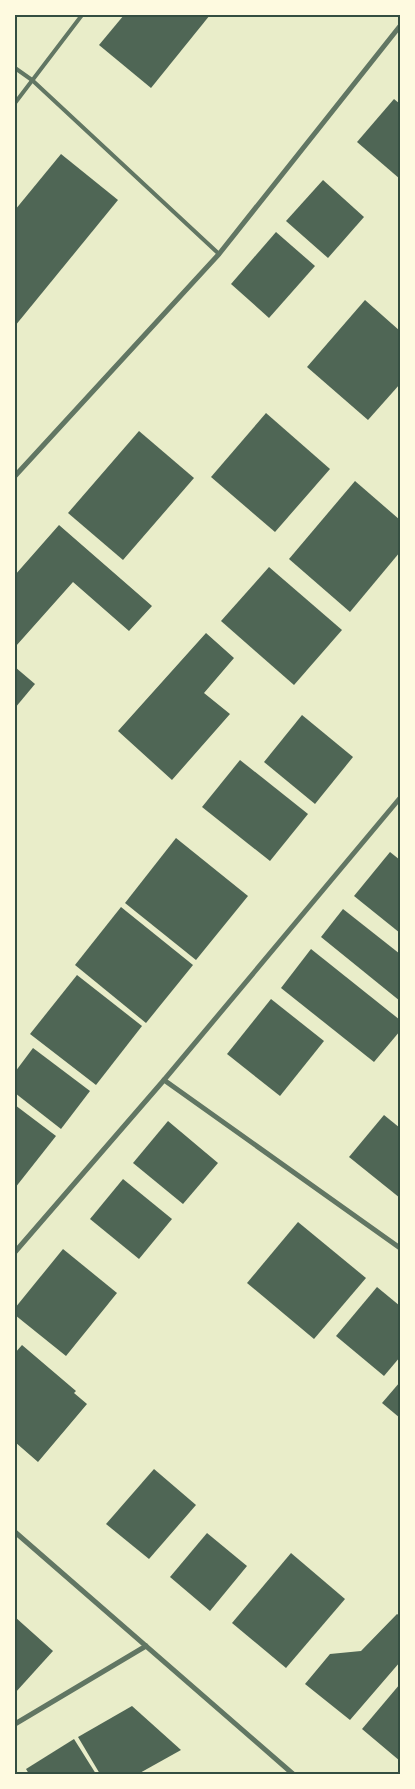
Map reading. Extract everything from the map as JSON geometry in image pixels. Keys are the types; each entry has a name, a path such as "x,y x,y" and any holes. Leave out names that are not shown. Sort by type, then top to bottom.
{"street":[{"path":"15,476 218,254 400,26"},
{"path":"15,1252 164,1080 400,798"},
{"path":"164,1080 400,1248"},
{"path":"15,1532 293,1774"},
{"path":"15,1724 146,1646"}],"lane":[{"path":"15,103 82,15"},
{"path":"15,68 32,80 218,254"}],"building":[{"path":"124,15 210,15 151,88 99,45"},
{"path":"394,99 400,104 400,179 357,142"},
{"path":"61,154 118,200 15,326 15,210"},
{"path":"323,180 364,217 328,258 286,221"},
{"path":"276,232 315,266 269,318 231,284"},
{"path":"365,300 400,331 400,384 368,420 307,367"},
{"path":"266,413 330,469 275,532 211,477"},
{"path":"139,431 194,478 123,560 68,513"},
{"path":"355,481 400,520 400,552 350,612 289,559"},
{"path":"59,525 152,606 129,631 73,582 16,646 15,575"},
{"path":"269,567 342,630 294,685 221,621"},
{"path":"206,633 234,658 204,693 230,714 172,780 118,731"},
{"path":"15,667 35,684 15,708"},
{"path":"302,715 353,757 315,804 264,762"},
{"path":"240,760 308,814 270,861 202,807"},
{"path":"176,838 248,896 196,960 125,903"},
{"path":"390,852 400,860 400,933 354,896"},
{"path":"121,907 193,965 146,1023 75,965"},
{"path":"343,909 400,954 400,1001 321,937"},
{"path":"311,949 400,1020 400,1031 374,1062 281,988"},
{"path":"77,975 142,1026 96,1085 30,1034"},
{"path":"271,999 324,1041 280,1096 227,1054"},
{"path":"33,1048 90,1091 61,1129 15,1093 15,1072"},
{"path":"15,1105 56,1136 15,1188"},
{"path":"384,1115 400,1128 400,1198 349,1157"},
{"path":"168,1121 218,1163 183,1204 133,1163"},
{"path":"123,1179 172,1219 139,1259 90,1219"},
{"path":"298,1222 366,1278 314,1339 247,1283"},
{"path":"63,1249 117,1293 66,1356 15,1315 15,1308"},
{"path":"377,1287 400,1306 400,1357 384,1376 336,1336"},
{"path":"22,1345 76,1391 74,1393 87,1404 38,1462 15,1442 15,1353"},
{"path":"400,1382 400,1418 382,1403"},
{"path":"154,1469 196,1505 149,1559 106,1524"},
{"path":"207,1533 247,1566 210,1611 170,1577"},
{"path":"291,1553 345,1599 286,1668 232,1623"},
{"path":"397,1614 400,1616 400,1662 350,1720 305,1684 330,1654 361,1651"},
{"path":"15,1617 53,1651 15,1693"},
{"path":"400,1684 400,1761 362,1729"},
{"path":"132,1706 181,1750 138,1774 100,1774 78,1737"},
{"path":"74,1739 96,1774 29,1774 26,1769"}]}
